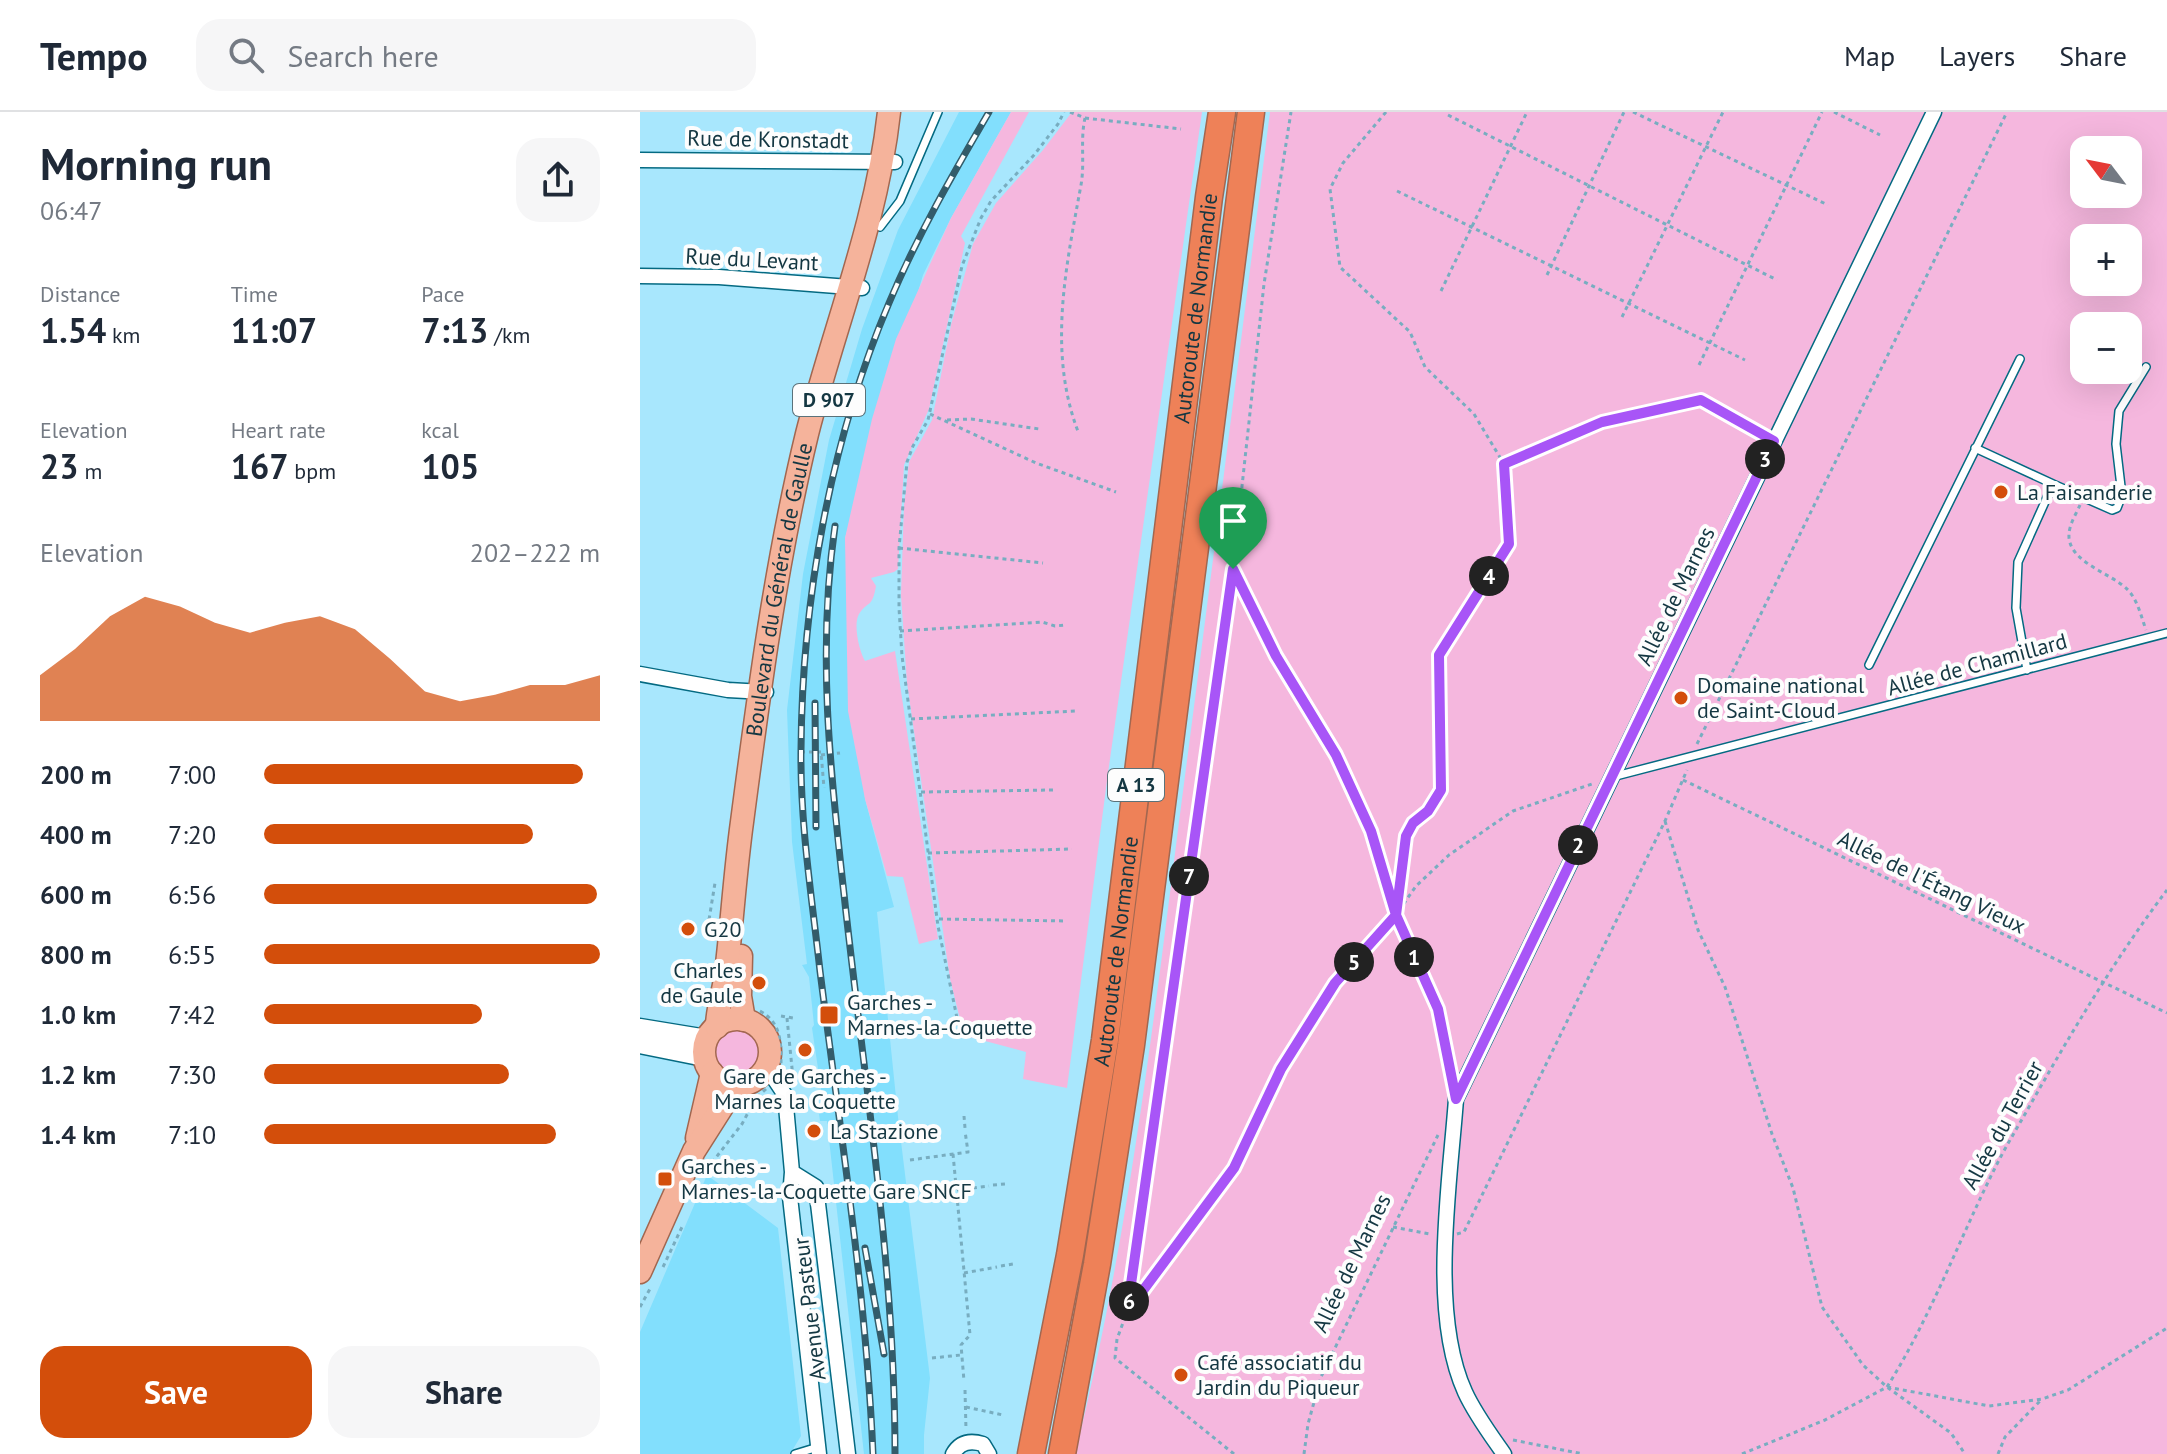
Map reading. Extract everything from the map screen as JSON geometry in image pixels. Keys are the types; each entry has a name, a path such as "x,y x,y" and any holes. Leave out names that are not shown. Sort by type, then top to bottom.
{"highway":[{"name":"Autoroute de Normandie","path":"1031,1454 1070,1255 1105,1040 1222,112"},
{"name":"Autoroute de Normandie","path":"1062,1454 1097,1264 1131,1045 1251,112"}],"main road":[{"name":"Boulevard du Général de Gaulle","path":"856,288 880,227 888,162 889,112"},
{"name":"Boulevard du Général de Gaulle","path":"694,1151 725,977 735,873 764,692 790,555 856,288 866,233 901,112"},
{"name":"Boulevard du Général de Gaulle","path":"744,1020 740,996 746,881 764,692"},
{"path":"730,1020 744,1020 758,1027 768,1041 773,1078 736,1085 718,1080 710,1049 730,1020"},
{"name":"D 907","path":"649,1265 694,1151 736,1085"}],"street":[{"name":"Allée de Marnes","path":"1504,1454 1464,1391 1455,1361 1446,1303 1446,1237 1456,1099 1934,112"},
{"name":"Rue de Kronstadt","path":"640,160 888,162"},
{"name":"Rue du Levant","path":"640,276 719,277 856,288"},
{"path":"640,674 728,690 764,692"},
{"path":"640,1028 710,1049"},
{"path":"640,1044 710,1049"},
{"name":"Avenue Pasteur","path":"773,1078 785,1095 798,1176 790,1197 818,1450"},
{"name":"Avenue Pasteur","path":"798,1176 816,1187 848,1454"},
{"path":"953,1454 957,1447 966,1442 983,1444 989,1454"}],"lane":[{"path":"880,227 900,201 938,112"},
{"path":"1869,665 2020,359"},
{"path":"1975,448 2112,510 2121,502 2122,495 2116,444 2119,411 2146,367"},
{"path":"2027,670 2016,608 2018,562 2053,484"},
{"name":"Allée de Chamillard","path":"1611,777 2167,633"},
{"path":"795,1454 818,1450"}],"path":[{"path":"954,1033 957,1018 937,919 900,631 899,548 907,462 930,414 962,266 981,218 991,201 1034,155 1064,112"},
{"path":"1070,112 1085,118 1181,129"},
{"path":"1234,1454 1115,1358 1117,1339 1127,1312 1233,569 1264,284 1291,112"},
{"path":"1386,112 1343,163 1330,189 1340,267 1410,332 1425,367 1474,414 1504,464 1509,544 1439,655 1441,790 1406,836 1396,915"},
{"path":"1441,291 1527,112"},
{"path":"1547,275 1624,112"},
{"path":"1633,112 1828,205"},
{"path":"1622,317 1723,112"},
{"path":"1699,365 1822,112"},
{"path":"1834,112 1880,135"},
{"path":"1464,1232 1665,821 1692,756 2007,112"},
{"path":"1448,115 1777,280"},
{"path":"1079,434 1066,389 1060,340 1067,264 1083,165 1085,118"},
{"path":"1397,191 1745,360"},
{"path":"1504,464 1602,422 1701,400 1774,441"},
{"path":"930,414 1036,463 1116,492"},
{"path":"943,420 971,419 1039,429"},
{"path":"2083,497 2069,531 2070,541 2080,557 2128,590 2137,602 2148,638"},
{"path":"899,548 1043,563"},
{"path":"1233,569 1276,656 1342,768 1371,831 1396,915 1438,1009 1456,1099"},
{"path":"900,631 1042,622 1066,625"},
{"path":"911,719 1076,711"},
{"path":"801,752 821,752 824,788"},
{"path":"821,755 840,753"},
{"path":"1127,1312 1234,1168 1281,1069 1335,983 1396,915 1416,886 1449,855 1513,811 1611,777"},
{"name":"Allée de l'Étang Vieux","path":"1683,780 2167,1013"},
{"path":"921,792 1053,790"},
{"path":"1665,821 1698,930 1725,987 1772,1134 1793,1188 1822,1307 1863,1365 1887,1387 1951,1433 1965,1454"},
{"path":"928,853 1072,849"},
{"name":"Allée du Terrier","path":"1887,1387 1938,1291 1993,1171 2102,983 2167,890"},
{"path":"937,919 1067,921"},
{"path":"705,1171 742,1124 756,1098 781,1070 780,1035 775,1020 768,1016"},
{"path":"781,1016 793,1018"},
{"path":"773,1078 793,1078 787,1018"},
{"path":"910,1160 968,1152 964,1116"},
{"name":"Allée de Marnes","path":"1304,1454 1308,1424 1321,1377 1439,1133"},
{"path":"953,1154 970,1335 961,1345 964,1381"},
{"path":"956,1191 1005,1184"},
{"path":"640,1307 649,1265 686,1216"},
{"path":"1393,1227 1446,1237"},
{"path":"964,1273 1013,1264"},
{"path":"1742,1454 1825,1420 1887,1387 1989,1406 2042,1399 2068,1390 2167,1328"},
{"path":"932,1358 961,1355"},
{"path":"965,1390 966,1442"},
{"path":"1998,1454 2005,1437 2042,1399"},
{"path":"966,1407 1003,1415"},
{"path":"1491,1435 1583,1454"}],"shaded area":[{"path":"959,112 1011,112 951,218 923,275 845,538 865,799 894,907 877,912 930,1378 924,1454 864,1454 827,1121 820,1121 819,1114 824,1109 812,1028 809,977 802,965 807,964 792,842 787,710 803,574 829,440 862,329 898,230"},
{"path":"1011,112 1029,112 961,236 965,243 929,409 904,465 898,569 871,578 876,586 874,593 857,618 859,644 865,661 895,651 938,939 919,944 903,877 887,876 865,799 848,711 845,538 872,419 896,339 951,218"},
{"path":"1072,112 1202,112 1108,773 1067,1088 1023,1079 1026,1052 970,1037 962,1027 950,979 907,683 901,595 904,505 909,462 932,420 951,325 973,244 996,203"},
{"name":"Domaine national de Saint-Cloud","path":"1270,112 2167,112 2167,1454 1075,1454 1124,1219 1159,981"},
{"path":"737,1027 755,1035 763,1053 755,1071 737,1079 719,1071 711,1053 719,1035"},
{"path":"707,1175 778,1228 801,1436 790,1454 640,1454 640,1332"}],"railway":[{"path":"873,1454 858,1272 804,833 801,750 807,636 823,522 835,466 868,356 911,254 989,112"},
{"path":"835,526 827,618 830,756 884,1243 894,1384 895,1454"},
{"path":"815,703 816,827"},
{"path":"865,1248 884,1354"}],"place":[{"name":"La Faisanderie","path":"2001,492"},
{"name":"Domaine national de Saint-Cloud","path":"1681,698"},
{"name":"G20","path":"688,929"},
{"name":"Charles de Gaule","path":"759,983"},
{"name":"Garches - Marnes-la-Coquette","path":"829,1015"},
{"name":"Gare de Garches - Marnes la Coquette","path":"805,1050"},
{"name":"La Stazione","path":"814,1131"},
{"name":"Garches - Marnes-la-Coquette Gare SNCF","path":"665,1179"},
{"name":"Café associatif du Jardin du Piqueur","path":"1181,1375"}],"route":[{"path":"1233,569 1127,1312 1234,1168 1281,1069 1335,983 1396,915 1406,836 1441,790 1439,655 1509,544 1504,464 1602,422 1701,400 1774,441 1456,1099 1438,1009 1396,915 1371,831 1336,755 1276,656 1233,569"}]}
